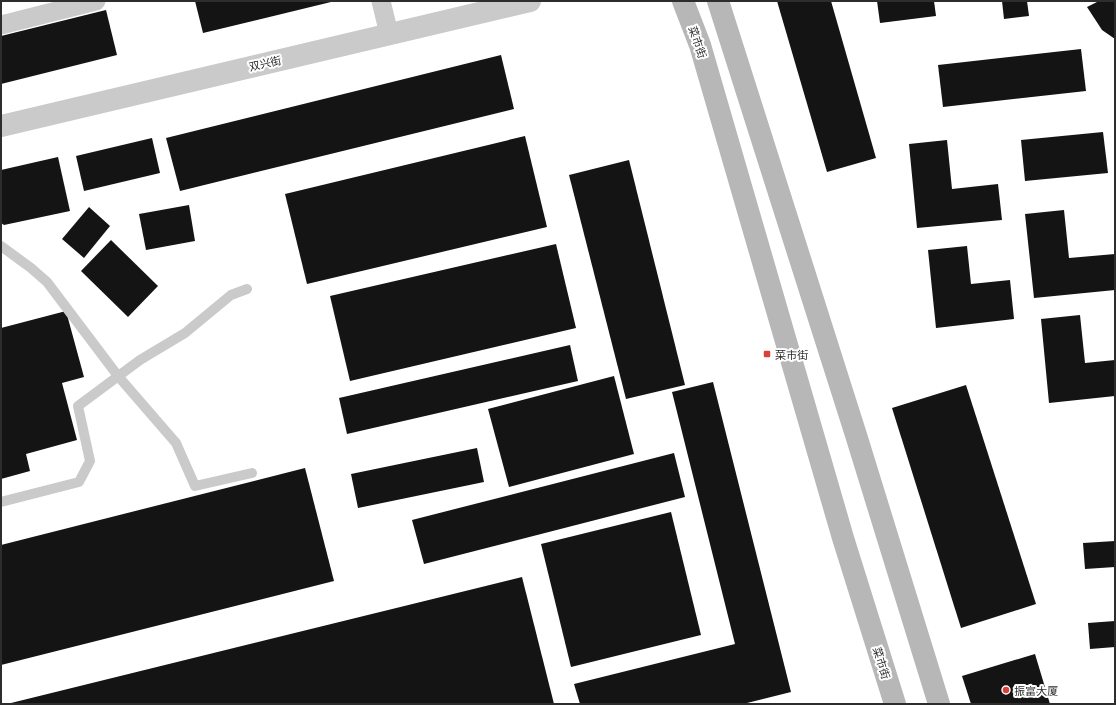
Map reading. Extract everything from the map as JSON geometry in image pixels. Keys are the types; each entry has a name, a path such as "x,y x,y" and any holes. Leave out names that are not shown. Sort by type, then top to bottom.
{"main road":[{"name":"菜市街","path":"683,1 700,45 841,530 896,704"},
{"path":"718,1 856,435 939,704"}],"street":[{"path":"1,25 96,1"},
{"path":"381,1 389,34"},
{"name":"双兴街","path":"1,126 530,1"}],"lane":[{"path":"1,246 47,282 118,376 176,443 196,486 252,474"},
{"path":"1,502 79,482 90,461 78,406 140,360 185,333 231,295 248,289"}],"building":[{"path":"195,1 331,1 331,2 203,33"},
{"path":"777,1 831,1 876,158 827,172"},
{"path":"877,1 934,1 936,16 880,23"},
{"path":"1002,1 1027,1 1029,16 1004,19"},
{"path":"1099,1 1115,1 1115,39 1102,30 1087,7"},
{"path":"106,10 117,55 1,84 1,36"},
{"path":"1081,49 1086,91 943,107 938,65"},
{"path":"501,55 514,109 180,191 166,138"},
{"path":"1103,132 1108,173 1025,181 1021,140"},
{"path":"525,136 547,227 307,284 285,194"},
{"path":"152,138 160,173 84,191 76,156"},
{"path":"947,140 952,189 998,184 1002,220 917,228 909,144"},
{"path":"58,157 70,211 4,225 1,223 1,170"},
{"path":"629,160 685,385 626,399 569,175"},
{"path":"189,205 195,241 146,250 139,214"},
{"path":"89,207 110,226 84,258 62,239"},
{"path":"1064,210 1069,258 1115,254 1115,290 1034,298 1025,214"},
{"path":"111,240 158,286 128,317 81,271"},
{"path":"556,244 576,328 350,381 330,296"},
{"path":"967,246 971,284 1010,280 1014,319 936,328 928,250"},
{"path":"66,311 84,377 62,383 77,440 26,454 30,471 1,479 1,328"},
{"path":"1080,315 1085,363 1115,360 1115,396 1049,403 1041,319"},
{"path":"570,345 578,381 347,434 339,398"},
{"path":"614,376 634,454 509,487 488,409"},
{"path":"713,382 791,692 743,704 580,704 574,684 735,644 672,392"},
{"path":"966,385 1036,604 961,628 892,408"},
{"path":"477,448 484,482 358,508 351,474"},
{"path":"674,453 685,497 424,564 412,520"},
{"path":"305,468 334,581 1,665 1,545"},
{"path":"671,512 701,635 571,667 541,544"},
{"path":"1115,541 1115,567 1085,569 1083,543"},
{"path":"522,577 554,704 11,704 11,703"},
{"path":"1115,621 1115,647 1090,649 1088,623"},
{"name":"振富大厦","path":"1035,654 1050,704 971,704 962,676"}],"place":[{"name":"菜市街","path":"767,354"},
{"name":"振富大厦","path":"1006,690"}]}
